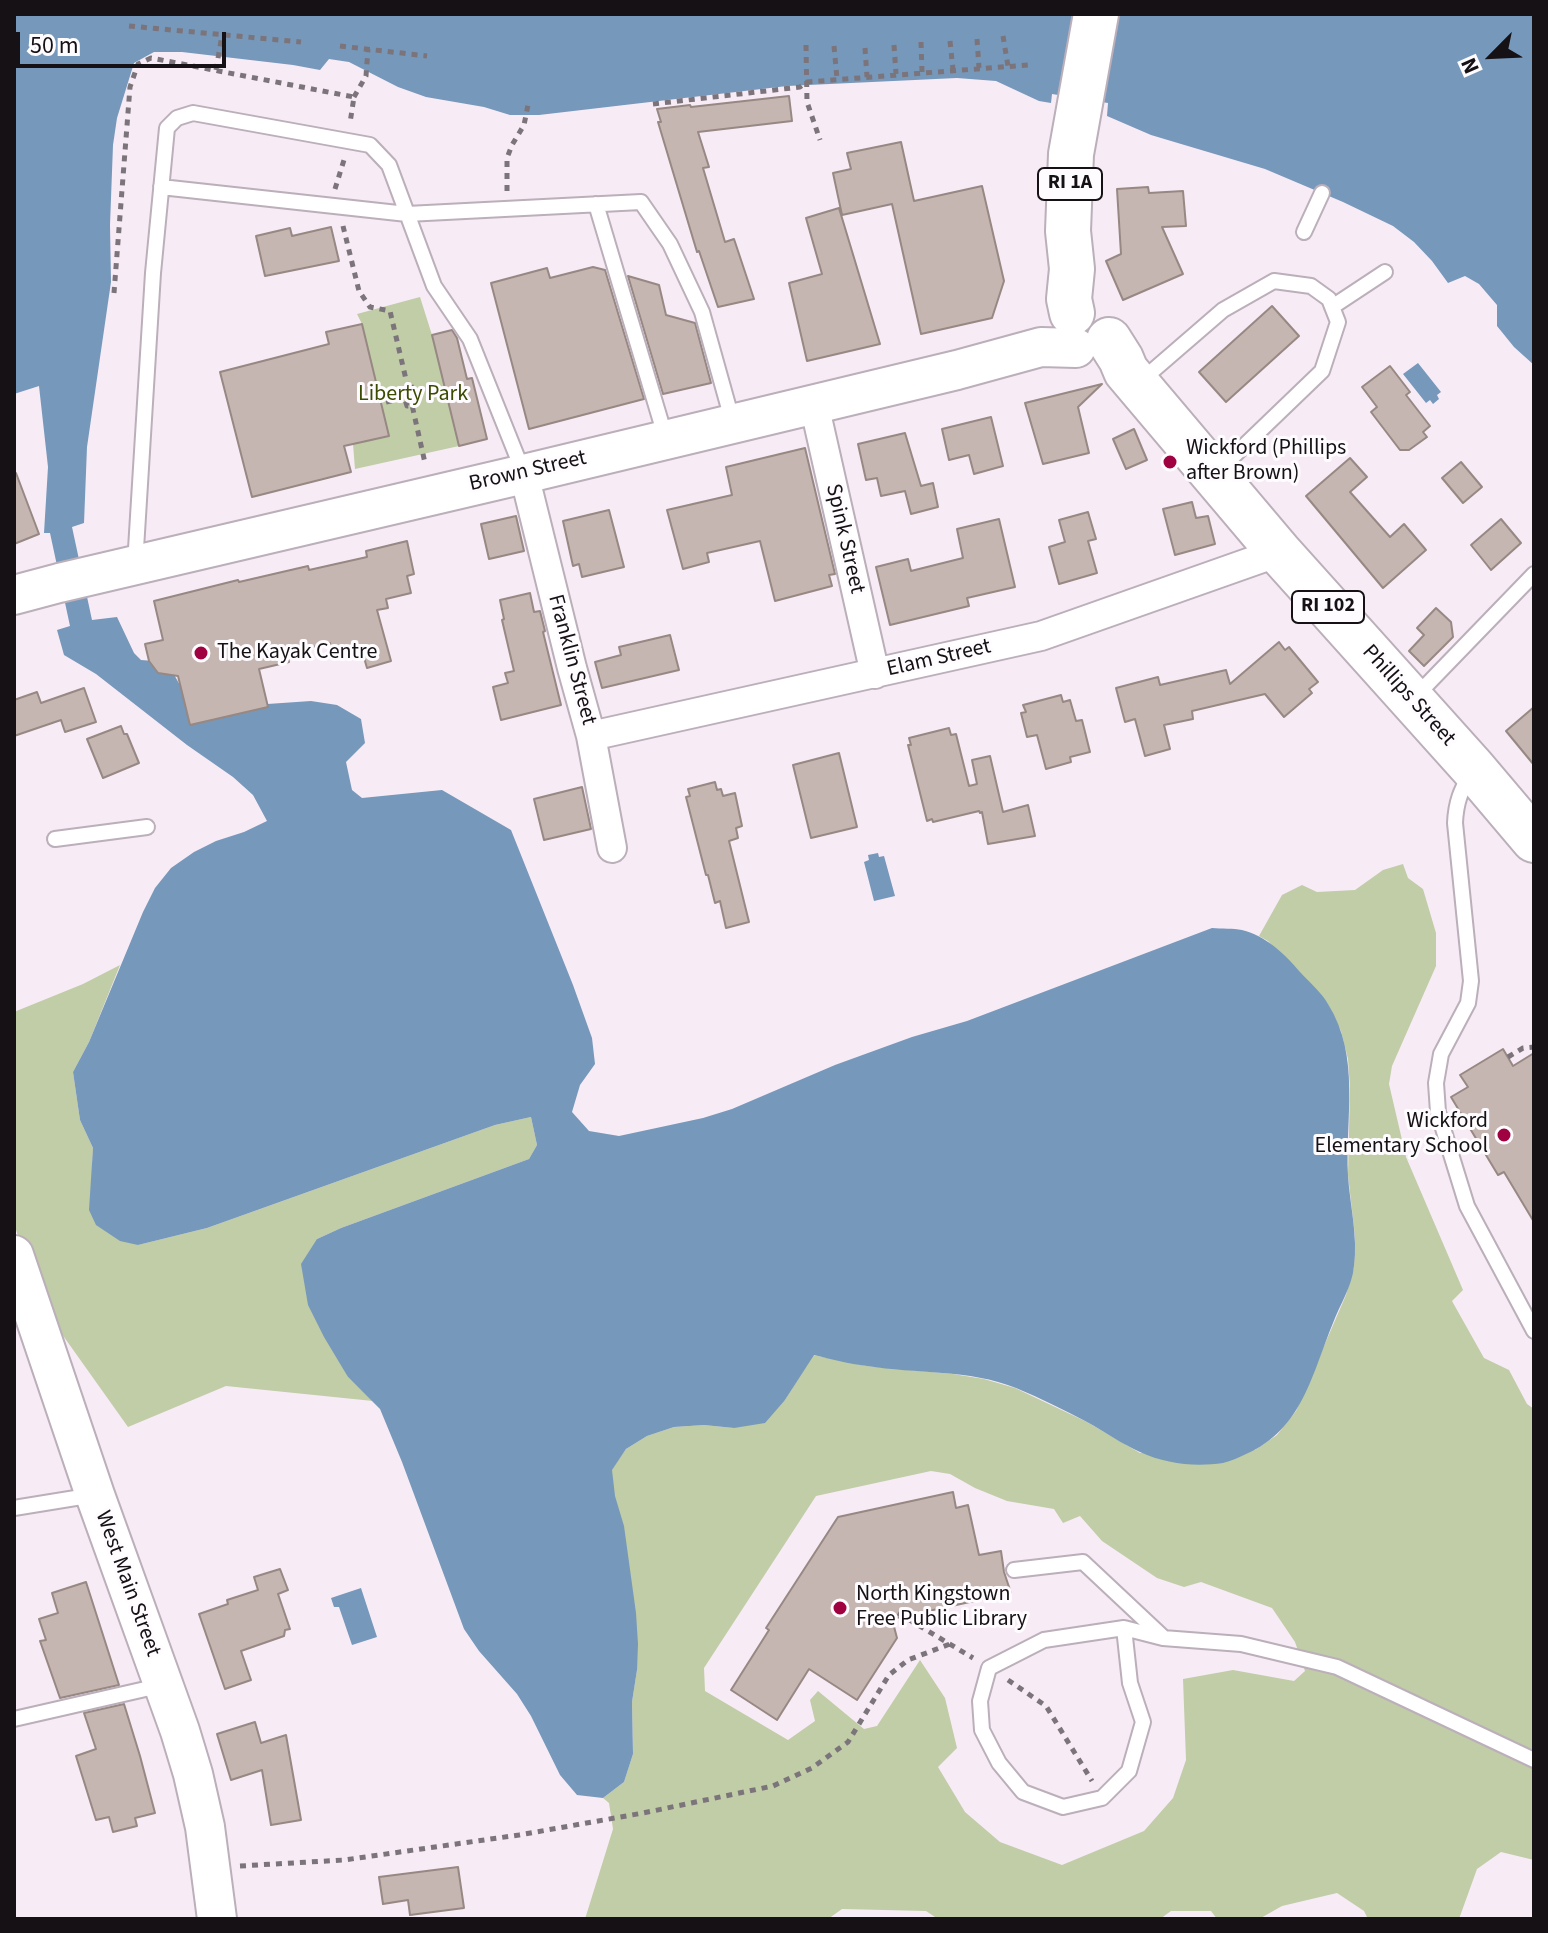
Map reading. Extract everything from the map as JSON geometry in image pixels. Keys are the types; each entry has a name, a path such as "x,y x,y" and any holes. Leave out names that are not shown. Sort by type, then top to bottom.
{"main road":[{"name":"RI 1A","path":"1088,336 1068,231 1071,154 1096,14"},
{"name":"Brown Street","path":"14,595 1088,336"},
{"name":"Phillips Street","path":"1088,336 1534,840"},
{"name":"West Main Street","path":"14,1255 22,1305 95,1495 193,1774 205,1827 217,1919"}],"street":[{"name":"Spink Street","path":"814,404 875,674"},
{"name":"Franklin Street","path":"524,474 591,736 612,848"},
{"name":"Elam Street","path":"591,736 1041,636 1279,552"}],"lane":[{"path":"135,565 153,273 167,128 177,118 193,113 370,145 389,165 434,286 470,339 524,474"},
{"path":"161,187 407,214 641,202 670,244 702,312 733,423"},
{"path":"1304,232 1322,193"},
{"path":"596,204 666,439"},
{"path":"1332,307 1385,272"},
{"path":"1088,336 1223,310 1274,281 1311,286 1329,299 1338,322 1322,371 1214,475"},
{"path":"1412,700 1534,574"},
{"path":"1473,768 1460,792 1455,823 1471,981 1468,1003 1441,1054 1436,1083 1438,1112 1467,1206 1534,1331"},
{"path":"55,839 147,827"},
{"path":"14,1508 95,1495"},
{"path":"1014,1570 1083,1562 1163,1638"},
{"path":"1124,1628 1130,1683 1143,1722 1129,1771 1102,1798 1063,1807 1023,1792 999,1763 982,1730 980,1701 989,1668 1044,1640 1124,1628 1163,1638 1241,1644 1337,1667 1534,1760"},
{"path":"14,1719 164,1685"}],"path":[{"path":"129,26 301,42"},
{"path":"216,70 222,35"},
{"path":"1003,36 1008,66"},
{"path":"977,39 979,68"},
{"path":"950,41 953,70"},
{"path":"921,42 922,72"},
{"path":"806,45 807,102 820,140"},
{"path":"894,45 896,74"},
{"path":"340,46 427,56"},
{"path":"834,46 837,79"},
{"path":"865,48 867,77"},
{"path":"354,97 366,76 368,49"},
{"path":"653,104 800,87 807,82 1028,65"},
{"path":"508,209 507,158 524,125 528,105"},
{"path":"408,388 414,387 418,403 412,405"},
{"path":"386,402 404,398"},
{"path":"1508,1057 1523,1048 1534,1047"},
{"path":"898,1613 1046,1706 1102,1798"},
{"path":"211,1867 344,1860 505,1837 773,1786 812,1768 848,1742 889,1675 908,1660 950,1644"}],"green space":[{"name":"Liberty Park","path":"420,297 459,446 355,469 353,444 389,435 357,314"},
{"path":"1403,864 1408,878 1423,889 1436,933 1436,966 1392,1066 1389,1084 1406,1157 1463,1290 1452,1301 1484,1358 1509,1370 1527,1404 1534,1409 1534,1860 1501,1852 1477,1869 1459,1919 1368,1919 1364,1911 1337,1893 1282,1906 1259,1919 1217,1919 1211,1911 1171,1911 1160,1919 938,1919 926,1911 842,1909 828,1919 585,1919 613,1829 609,1803 603,1798 624,1782 633,1754 632,1702 637,1670 611,1470 626,1449 647,1436 674,1427 704,1425 734,1428 785,1400 813,1355 867,1366 984,1379 1015,1388 1087,1422 1140,1453 1255,1450 1277,1435 1296,1411 1346,1295 1354,1267 1355,1236 1348,1175 1348,1059 1341,1031 1327,1003 1268,941 1259,936 1282,895 1302,885 1317,892 1355,890 1383,870","holes":["931,1471 950,1474 1007,1501 1054,1509 1063,1523 1080,1516 1102,1541 1157,1578 1184,1587 1201,1582 1272,1608 1295,1642 1305,1671 1294,1681 1233,1670 1183,1679 1186,1760 1173,1798 1144,1831 1062,1865 1000,1842 965,1812 938,1767 957,1748 945,1698 920,1660 877,1726 864,1729 818,1691 810,1700 815,1721 788,1740 705,1691 704,1668 816,1496"]},
{"path":"120,965 89,1042 73,1072 80,1120 93,1148 92,1172 138,1245 207,1228 495,1125 531,1117 537,1145 529,1159 317,1239 348,1377 373,1401 226,1386 128,1427 37,1299 14,1223 14,1012"}],"water":[{"path":"14,14 1534,14 1534,365 1497,326 1497,305 1479,284 1465,276 1448,283 1414,242 1393,226 1265,169 1151,135 1107,116 1108,103 1052,94 1051,103 1039,101 996,81 957,78 787,86 539,115 510,115 426,97 398,87 349,62 329,59 320,70 182,52 154,52 134,63 117,118 110,225 111,282 87,447 84,523 72,527 92,620 117,617 134,653 141,660 167,662 181,687 253,705 311,701 337,705 361,719 365,743 346,762 352,790 362,798 442,790 511,830 592,1038 595,1064 580,1085 572,1112 589,1131 619,1136 732,1109 835,1065 967,1021 1212,928 1242,930 1267,941 1325,1000 1345,1045 1349,1088 1348,1176 1355,1244 1353,1274 1311,1381 1303,1399 1280,1431 1265,1444 1226,1462 1181,1464 1140,1452 1061,1409 998,1382 961,1375 860,1365 814,1355 785,1400 765,1423 734,1428 704,1425 674,1427 647,1436 626,1449 612,1470 615,1496 624,1526 636,1613 638,1644 632,1702 633,1754 624,1782 603,1798 577,1795 560,1775 517,1694 464,1629 380,1409 348,1377 324,1337 308,1305 301,1264 317,1239 529,1159 537,1145 531,1117 495,1125 207,1228 138,1245 120,1241 96,1225 89,1210 93,1148 80,1120 73,1072 89,1042 143,912 155,888 171,868 216,841 267,821 253,795 233,777 96,674 64,655 57,630 70,626 50,533 44,533 48,467 39,386 14,394"},
{"path":"1418,363 1441,392 1433,404 1430,400 1426,403 1403,374"},
{"path":"878,853 879,857 884,856 895,896 874,901 864,862 869,860 868,855"},
{"path":"361,1588 377,1637 352,1645 339,1607 334,1607 331,1598"}],"building":[{"path":"789,96 792,121 698,132 709,167 703,168 725,242 734,239 754,299 718,307 697,252 658,122 661,122 657,109"},
{"path":"901,142 914,201 982,186 1004,281 992,318 921,334 892,204 842,215 833,173 851,169 847,153"},
{"path":"1148,187 1149,193 1183,191 1186,226 1162,227 1183,274 1123,300 1106,261 1121,254 1117,189"},
{"path":"839,208 880,344 807,361 789,283 822,274 806,218"},
{"path":"331,227 339,261 265,276 256,236 290,228 292,236"},
{"path":"593,267 605,270 644,399 529,429 491,283 547,268 550,278"},
{"path":"628,276 659,285 666,315 695,323 711,383 663,394"},
{"path":"1272,306 1299,336 1226,402 1199,372"},
{"path":"362,324 389,436 344,446 351,472 252,497 220,372 329,344 326,332"},
{"path":"452,330 457,338 467,379 472,378 487,439 459,446 432,335"},
{"path":"1390,366 1410,392 1406,395 1430,426 1423,432 1427,437 1409,450 1400,450 1371,412 1377,407 1362,387"},
{"path":"1102,384 1078,407 1089,453 1043,464 1025,403"},
{"path":"991,417 1003,466 974,474 969,455 949,460 942,429"},
{"path":"1134,429 1147,460 1126,469 1113,439"},
{"path":"905,433 921,486 933,483 938,507 911,514 905,491 881,496 877,478 866,480 858,444"},
{"path":"805,448 835,574 829,575 832,586 775,601 760,541 707,553 709,562 683,569 667,510 732,495 726,467"},
{"path":"1350,458 1367,477 1350,492 1390,537 1404,524 1426,550 1383,588 1306,496"},
{"path":"1461,462 1482,487 1463,503 1442,478"},
{"path":"14,473 39,534 14,544"},
{"path":"1192,502 1196,518 1208,516 1215,544 1175,555 1163,509"},
{"path":"609,510 624,567 582,577 579,564 573,566 563,521"},
{"path":"1088,512 1096,539 1088,541 1097,573 1059,584 1049,547 1065,542 1059,520"},
{"path":"516,516 524,551 489,559 481,524"},
{"path":"999,519 1015,587 967,598 969,606 890,625 876,567 908,559 911,571 963,558 957,529"},
{"path":"1501,519 1521,543 1491,570 1471,545"},
{"path":"407,541 414,574 407,576 411,593 386,599 388,608 377,610 391,661 367,668 361,647 332,653 330,643 287,653 289,662 259,669 268,707 190,725 178,676 158,673 149,661 145,644 163,640 154,601 238,580 308,566 309,570 367,557 366,551"},
{"path":"530,593 534,612 540,611 561,705 501,720 493,687 508,683 505,673 514,671 500,600"},
{"path":"1436,608 1451,622 1453,637 1424,666 1409,651 1424,635 1417,628"},
{"path":"670,635 679,670 602,688 595,662 621,655 619,647"},
{"path":"1279,642 1285,650 1289,647 1318,682 1309,689 1312,693 1284,717 1265,694 1192,711 1193,719 1164,725 1170,749 1145,756 1135,719 1125,722 1116,688 1158,677 1160,685 1226,670 1230,684"},
{"path":"84,688 96,722 65,732 61,720 14,736 14,700 37,692 41,703"},
{"path":"1061,695 1063,702 1070,700 1076,721 1082,720 1090,752 1070,757 1071,762 1046,769 1037,735 1027,737 1021,713 1026,712 1023,705"},
{"path":"1534,707 1534,765 1506,731"},
{"path":"121,726 139,763 103,778 87,739"},
{"path":"949,728 951,735 956,734 969,786 977,784 972,760 990,756 1003,812 1028,805 1035,836 988,844 982,812 979,811 927,821 908,745 911,745 909,738"},
{"path":"839,753 857,827 811,838 793,765"},
{"path":"715,782 723,796 735,793 742,826 736,828 738,838 729,841 749,922 726,928 720,901 715,903 706,875 686,797 690,796 688,789"},
{"path":"582,787 591,829 544,840 534,799"},
{"name":"Wickford Elementary School","path":"1503,1049 1513,1066 1534,1053 1534,1222 1504,1172 1498,1175 1451,1097 1468,1087 1460,1075"},
{"name":"North Kingstown Free Public Library","path":"953,1492 956,1508 968,1505 979,1555 1001,1551 1011,1593 892,1619 897,1638 857,1700 809,1669 777,1720 731,1690 769,1630 766,1628 838,1517"},
{"path":"280,1569 288,1590 278,1594 290,1629 285,1630 284,1636 241,1651 251,1680 225,1689 199,1614 228,1604 227,1600 258,1590 254,1577"},
{"path":"86,1582 119,1685 60,1698 40,1641 46,1640 39,1619 58,1613 52,1593"},
{"path":"124,1704 155,1813 135,1818 137,1826 113,1832 109,1817 96,1820 76,1756 96,1749 84,1713"},
{"path":"255,1722 261,1743 286,1735 301,1820 271,1825 262,1770 231,1780 217,1734"},
{"path":"458,1867 464,1908 410,1915 408,1900 383,1904 379,1877"}],"place":[{"name":"Wickford (Phillips after Brown)","path":"1170,462"},
{"name":"The Kayak Centre","path":"201,653"},
{"name":"Wickford Elementary School","path":"1504,1135"},
{"name":"North Kingstown Free Public Library","path":"840,1608"}]}
